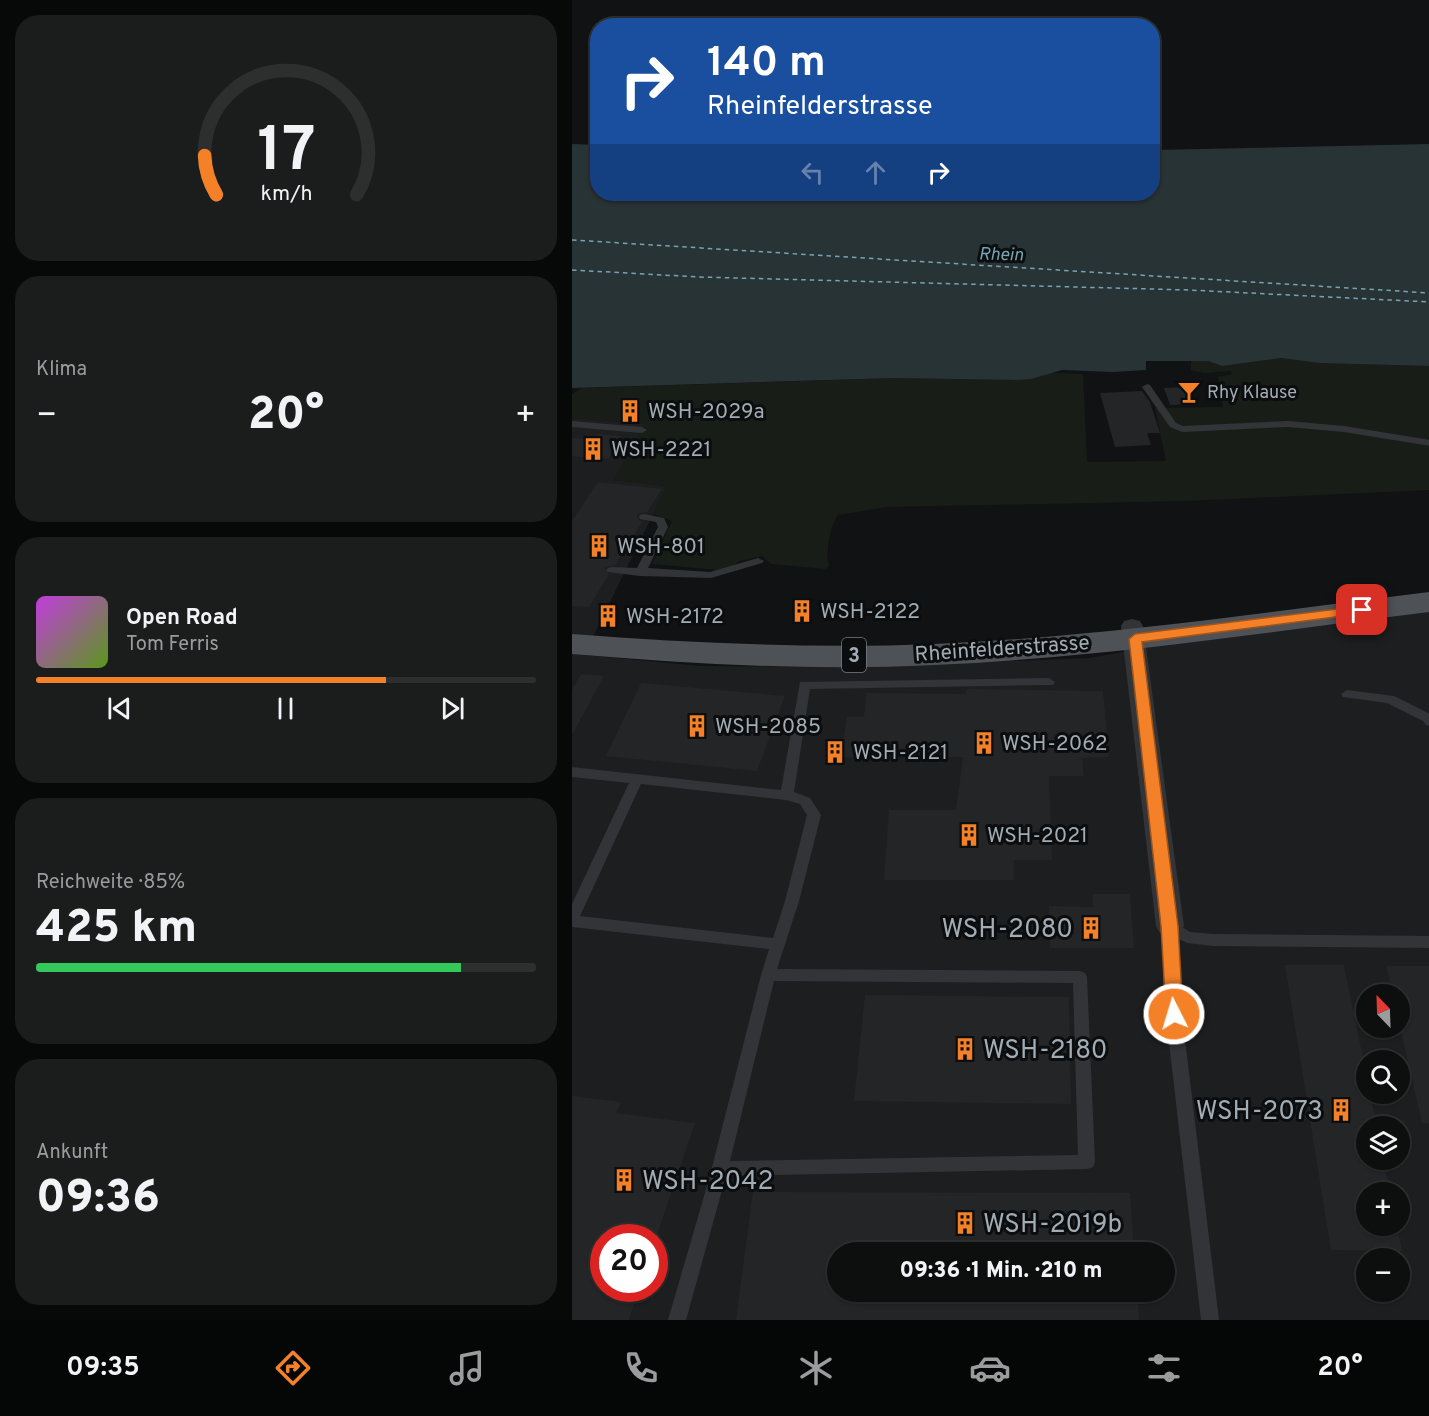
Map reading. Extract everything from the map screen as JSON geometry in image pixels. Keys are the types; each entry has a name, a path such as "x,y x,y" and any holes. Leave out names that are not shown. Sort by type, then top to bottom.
{"main road":[{"name":"Rheinfelderstrasse","path":"572,644 748,655 982,652 1430,590"},
{"name":"Rheinfelderstrasse","path":"572,627 721,638 905,640 1134,632 1430,602"}],"street":[{"path":"1134,632 1170,926"}],"lane":[{"path":"1147,387 1173,425 1182,429 1305,425 1430,443"},
{"path":"572,424 642,430"},
{"path":"640,573 663,527 660,520 644,517"},
{"path":"612,570 711,575 758,561"},
{"path":"787,795 804,685 1049,682"},
{"path":"1347,694 1390,699 1428,718 1430,722"},
{"path":"572,772 787,795 805,801 814,815 779,944 768,975 719,1169 677,1320"},
{"path":"636,779 572,920 779,944"},
{"path":"1170,926 1187,937 1213,940 1430,942"},
{"path":"1170,926 1171,990 1210,1320"},
{"path":"719,1169 1087,1162 1080,977 768,975"}],"shaded area":[{"path":"1281,358 1319,363 1429,366 1429,490 1186,501 886,507 838,515 831,532 828,547 829,566 826,569 771,564 762,556 739,561 732,567 718,570 652,564 672,521 653,514 667,486 613,480 645,424 572,418 572,394 582,388 896,378 1016,380 1051,373 1083,374 1087,462 1166,461 1155,408 1223,407 1218,377 1232,374 1231,371 1204,373 1191,370 1191,361 1208,361 1222,366"},
{"path":"572,418 646,424 614,480 667,486 584,655 701,666 865,667 1089,658 1173,643 1429,611 1429,1320 572,1320"}],"water":[{"name":"Rhein","path":"572,144 590,145 590,201 1160,201 1160,150 1429,144 1429,366 1319,363 1281,358 1222,366 1208,361 1146,361 1146,370 1113,372 1062,370 1031,379 1016,380 893,378 572,388"}],"building":[{"name":"Rhy Klause","path":"1188,387 1193,404 1170,405 1164,388"},
{"path":"1142,391 1150,402 1160,433 1147,433 1151,445 1115,447 1100,393"},
{"name":"WSH-2221","path":"599,434 621,436 608,459 572,456 572,438 596,440"},
{"name":"WSH-801","path":"598,482 662,489 647,512 638,514 637,518 642,522 615,565 604,568 609,574 589,607 572,606 572,521"},
{"path":"581,674 604,676 572,735 572,690"},
{"name":"WSH-2085","path":"641,683 785,696 757,771 606,756"},
{"path":"967,689 1103,691 1109,757 1082,758 1084,776 1049,776 1052,860 1014,860 1014,880 884,880 889,810 956,810 963,757 841,757 847,717 864,717 866,693 966,694"},
{"name":"WSH-2080","path":"1093,894 1130,894 1134,948 1050,948 1049,906 1093,907"},
{"name":"WSH-2073","path":"1285,965 1344,965 1356,1024 1356,1038 1359,1038 1361,1050 1356,1050 1356,1104 1372,1104 1375,1116 1356,1116 1356,1170 1385,1170 1388,1182 1356,1182 1356,1236 1399,1236 1401,1248 1331,1250"},
{"path":"1386,966 1430,966 1430,1123 1422,1123 1410,1071 1410,1050 1405,1050 1403,1038 1410,1038 1410,984 1390,984"},
{"name":"WSH-2180","path":"865,995 1069,997 1071,1104 854,1101"},
{"name":"WSH-2042","path":"572,1096 621,1102 616,1113 695,1123 661,1224 590,1224 590,1302 635,1302 629,1320 572,1320"},
{"path":"753,1192 1130,1193 1133,1242 827,1242 827,1302 1138,1302 1139,1320 736,1320"}],"ferry route":[{"path":"572,240 1430,293"},
{"path":"572,270 699,277 1189,290 1430,302"}],"place":[{"name":"Rhy Klause","path":"1189,392"},
{"name":"WSH-2029a","path":"630,411"},
{"name":"WSH-2221","path":"593,449"},
{"name":"WSH-801","path":"599,546"},
{"name":"WSH-2122","path":"802,611"},
{"name":"WSH-2172","path":"608,616"},
{"name":"WSH-2085","path":"697,726"},
{"name":"WSH-2062","path":"984,743"},
{"name":"WSH-2121","path":"835,752"},
{"name":"WSH-2021","path":"969,835"},
{"name":"WSH-2080","path":"1091,928"},
{"name":"WSH-2180","path":"965,1049"},
{"name":"WSH-2073","path":"1341,1110"},
{"name":"WSH-2042","path":"624,1180"},
{"name":"WSH-2019b","path":"965,1223"}],"route":[{"path":"1174,1014 1171,990 1170,926 1154,810 1135,639 1362,610"}]}
